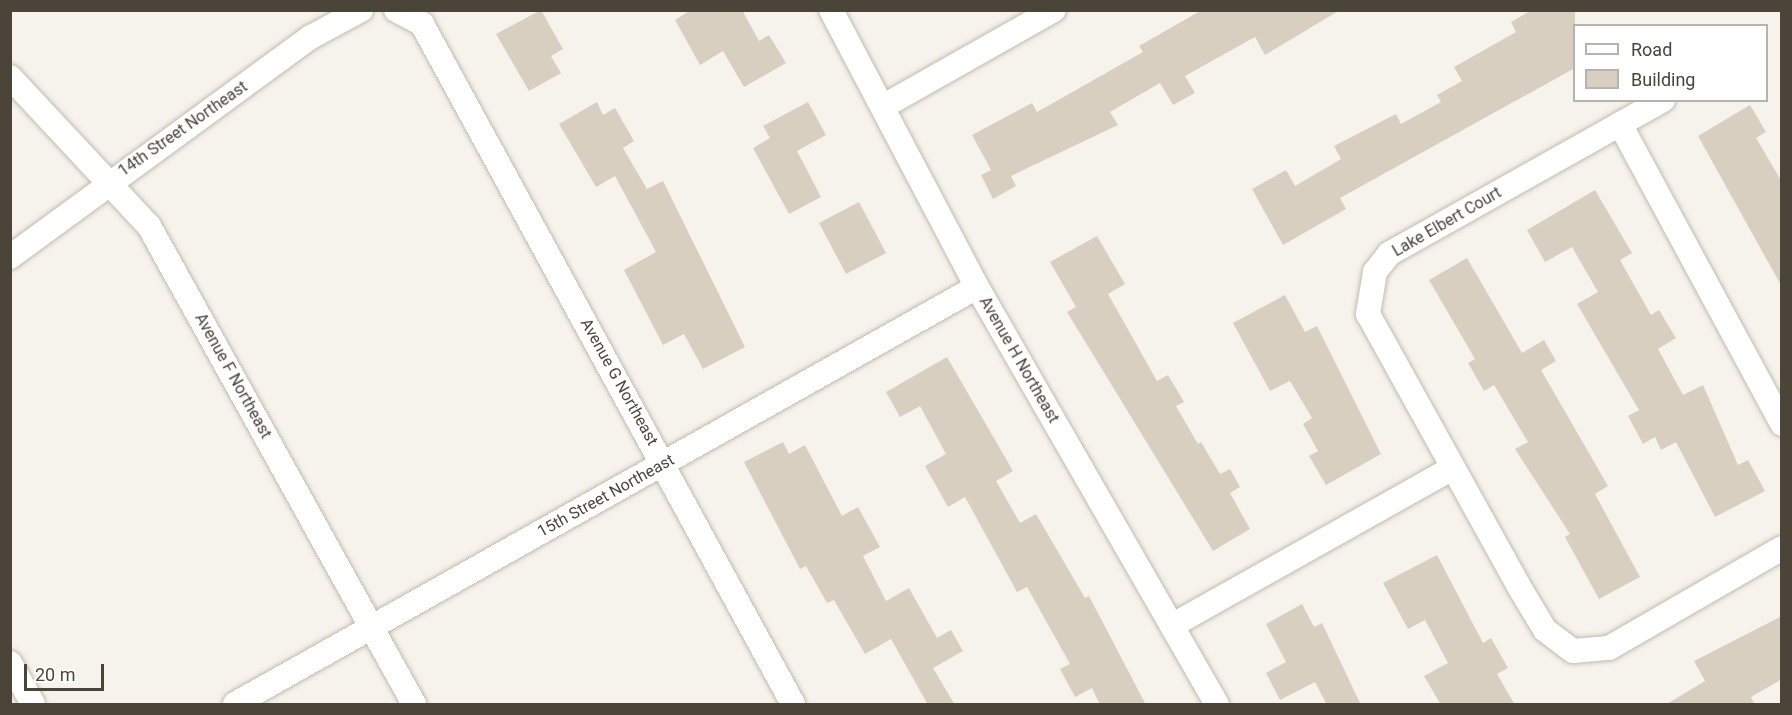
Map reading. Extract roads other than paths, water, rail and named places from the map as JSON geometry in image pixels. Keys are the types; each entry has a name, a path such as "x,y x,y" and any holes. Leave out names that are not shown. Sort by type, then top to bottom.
{"street":[{"name":"14th Street Northeast","path":"10,256 108,182 311,37 361,10"},
{"name":"Avenue G Northeast","path":"396,10 422,24 664,464 793,705"},
{"name":"Avenue H Northeast","path":"831,10 884,106 977,287 1217,705"},
{"path":"884,106 1054,10"},
{"name":"Avenue F Northeast","path":"10,77 149,226 373,627 414,705"},
{"name":"Lake Elbert Court","path":"1659,102 1389,254 1375,272 1368,314 1545,630 1573,651 1609,648 1782,548"},
{"path":"1620,124 1782,424"},
{"name":"15th Street Northeast","path":"235,705 977,287"},
{"path":"1173,625 1453,468"},
{"path":"10,663 33,705"}]}
